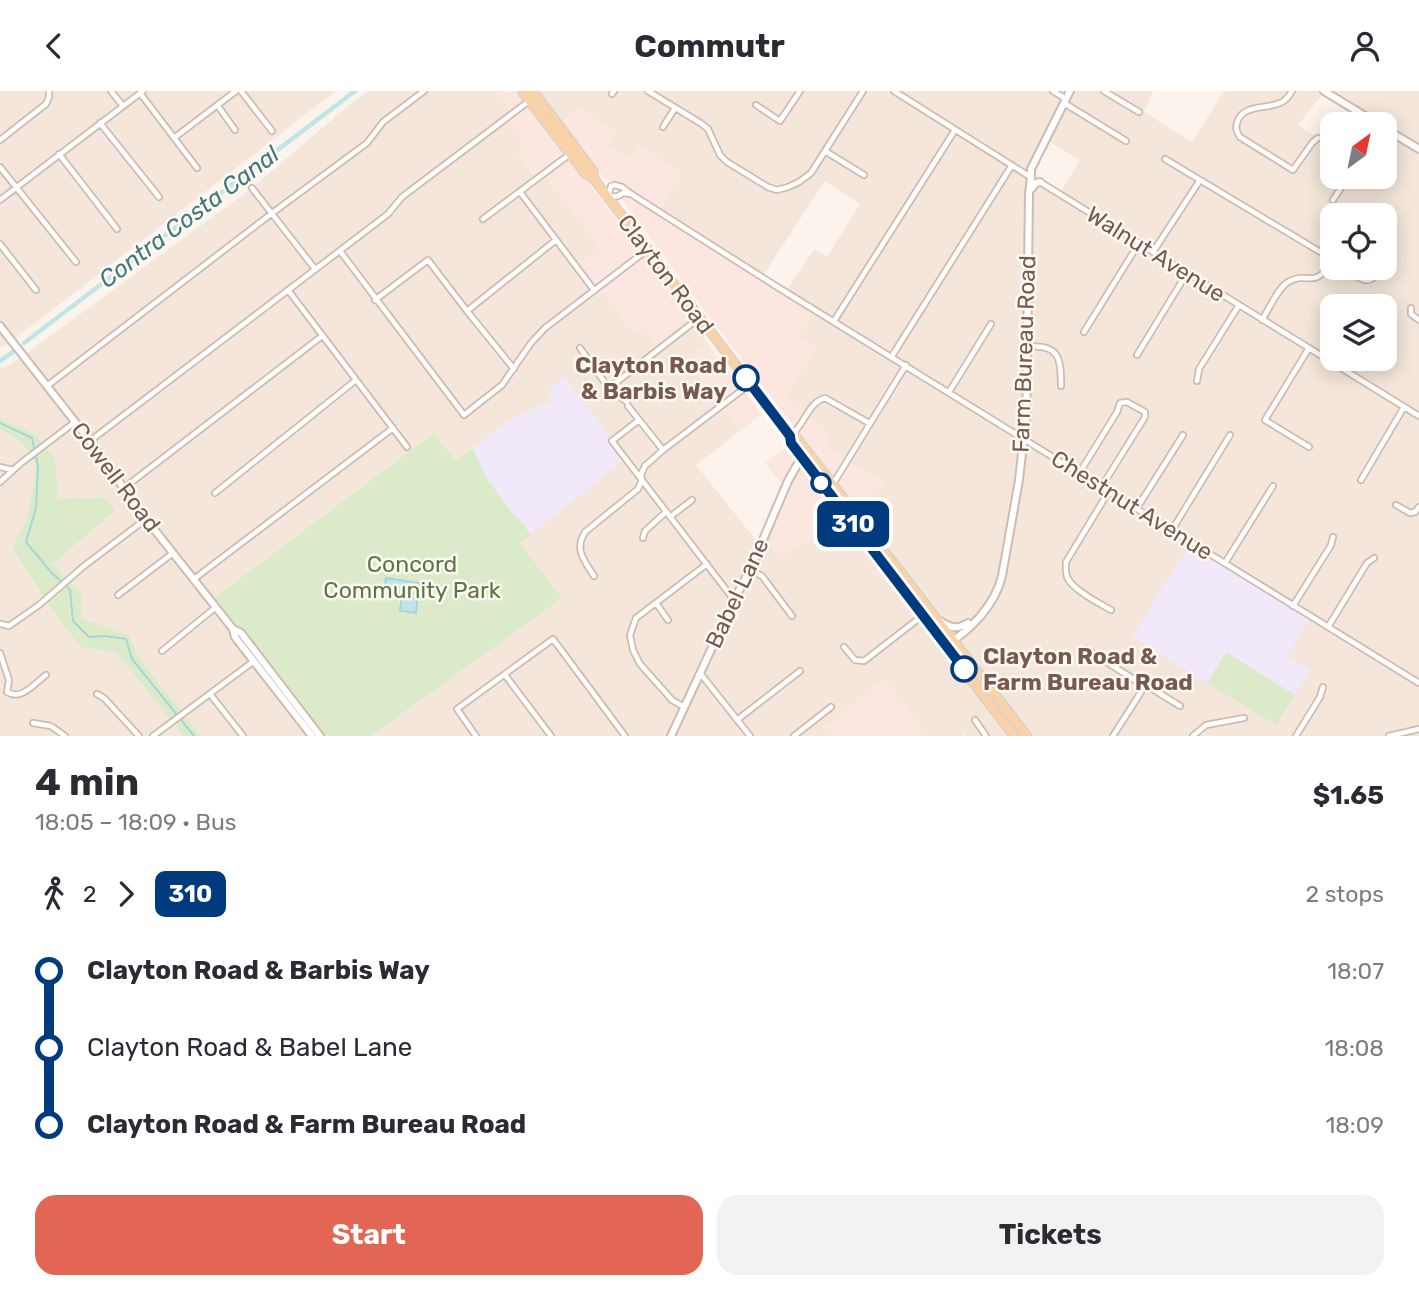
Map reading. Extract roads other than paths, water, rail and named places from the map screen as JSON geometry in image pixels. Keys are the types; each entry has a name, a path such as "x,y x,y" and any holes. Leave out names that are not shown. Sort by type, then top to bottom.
{"main road":[{"name":"Clayton Road","path":"522,91 535,94 573,152 593,171 594,179 699,318 790,436 796,437 805,456 923,616 950,643 1027,736"},
{"name":"Clayton Road","path":"805,456 833,485 939,621 950,643 1014,736"}],"street":[{"path":"0,140 46,104 49,91"},
{"path":"111,91 122,106"},
{"path":"174,138 239,91 272,131"},
{"path":"47,386 367,142 383,122 424,91"},
{"path":"648,91 708,129 720,155 727,162 777,190 788,187 811,173 863,91"},
{"path":"756,105 780,121 800,91"},
{"name":"Walnut Avenue","path":"894,91 1419,416"},
{"path":"1053,91 1126,141"},
{"name":"Farm Bureau Road","path":"950,643 979,617 999,590 1026,433 1031,169 1070,91"},
{"path":"1104,91 1139,112"},
{"path":"1292,91 1281,103 1244,113 1237,121 1237,132 1240,137 1293,170 1318,138"},
{"path":"1324,91 1358,112"},
{"path":"0,200 141,92 197,168"},
{"path":"90,441 388,214 402,197 535,94"},
{"path":"218,106 236,131"},
{"path":"663,127 676,108"},
{"path":"100,123 159,197"},
{"path":"834,321 956,129"},
{"path":"1397,136 1417,148"},
{"path":"825,151 864,175"},
{"path":"483,219 573,152"},
{"path":"59,154 117,229"},
{"path":"1165,159 1320,253"},
{"path":"892,356 1012,165"},
{"path":"0,167 76,262"},
{"path":"1153,251 1200,180"},
{"path":"1029,194 1032,187 1040,182"},
{"path":"614,185 631,194 623,193 608,197 611,186 614,185"},
{"path":"252,188 315,269"},
{"path":"1333,200 1340,189"},
{"path":"520,192 594,290"},
{"name":"Chestnut Avenue","path":"631,194 1419,683"},
{"path":"467,311 556,240"},
{"path":"1084,332 1139,243"},
{"path":"0,244 36,290"},
{"path":"340,251 464,415 502,385 531,343 545,328 647,249"},
{"path":"375,300 428,260 514,369"},
{"path":"1137,355 1187,273"},
{"path":"1262,320 1284,286 1294,280 1320,277"},
{"path":"288,290 407,447"},
{"path":"1197,381 1199,369 1239,305"},
{"path":"1411,308 1411,314 1419,320"},
{"path":"609,388 699,318"},
{"path":"949,392 990,324"},
{"name":"Cowell Road","path":"0,326 90,441 146,519 233,629 241,633 256,659 312,736"},
{"path":"124,488 322,336"},
{"path":"1027,347 1049,348 1057,355 1062,367 1061,386"},
{"path":"580,348 609,388 628,404 663,450"},
{"path":"1309,348 1265,420 1309,447"},
{"path":"833,485 906,365"},
{"path":"215,492 356,380"},
{"path":"594,576 579,548 580,539 585,532 638,489 645,466 750,384"},
{"path":"790,436 820,398 825,398 869,423"},
{"path":"1080,473 1120,403 1127,402 1145,412 1146,417 1102,487"},
{"path":"1362,480 1404,407"},
{"path":"639,420 612,441 734,600"},
{"path":"0,482 75,422"},
{"path":"194,579 393,428"},
{"path":"1137,508 1183,435"},
{"path":"1172,530 1230,435"},
{"name":"Babel Lane","path":"671,736 750,570 788,481 796,465 805,456"},
{"path":"0,467 14,470"},
{"path":"1225,563 1273,486"},
{"path":"1109,491 1066,562 1066,574 1075,587 1111,610"},
{"path":"643,538 645,530 692,500"},
{"path":"1396,505 1410,513 1419,507"},
{"path":"0,624 9,626 39,605 146,519"},
{"path":"1293,605 1331,545 1333,537"},
{"path":"118,595 173,553"},
{"path":"1328,627 1367,563 1374,558"},
{"path":"685,708 672,700 640,664 630,635 636,618 706,564"},
{"path":"750,570 762,576 792,616"},
{"path":"656,603 668,619"},
{"path":"162,651 216,607"},
{"path":"844,647 855,660 864,661 923,616"},
{"path":"939,621 956,629 979,617"},
{"path":"476,736 457,709 553,639 625,736"},
{"path":"1086,649 1138,682 1142,688"},
{"path":"0,653 9,680 7,692 13,696 19,695 46,675"},
{"path":"153,736 256,659"},
{"name":"Cowell Road","path":"256,659 320,736"},
{"path":"737,720 800,671"},
{"path":"700,673 750,736"},
{"path":"505,675 551,736"},
{"path":"1296,736 1320,697 1323,687"},
{"path":"1142,688 1151,688 1180,706"},
{"path":"1113,736 1142,688"},
{"path":"97,694 104,698 139,736"},
{"path":"210,694 243,736"},
{"path":"794,736 831,707"},
{"path":"1193,736 1206,725 1244,718"},
{"path":"975,720 986,736"},
{"path":"33,723 51,726 65,736"},
{"path":"1389,736 1419,729"}],"water":[{"path":"386,578 419,583 416,613 400,611 402,596 384,594"}],"waterway":[{"name":"Contra Costa Canal","path":"24,343 355,91"},
{"name":"Contra Costa Canal","path":"0,361 14,351"},
{"path":"0,423 32,438 38,466 36,508 26,542 70,590 73,621 89,637 126,639 132,659 194,736"}],"place":[{"name":"Clayton Road & Barbis Way","path":"746,378"},
{"name":"Clayton Road & Farm Bureau Road","path":"964,669"}],"park label":[{"name":"Concord Community Park","path":"412,577"}]}
